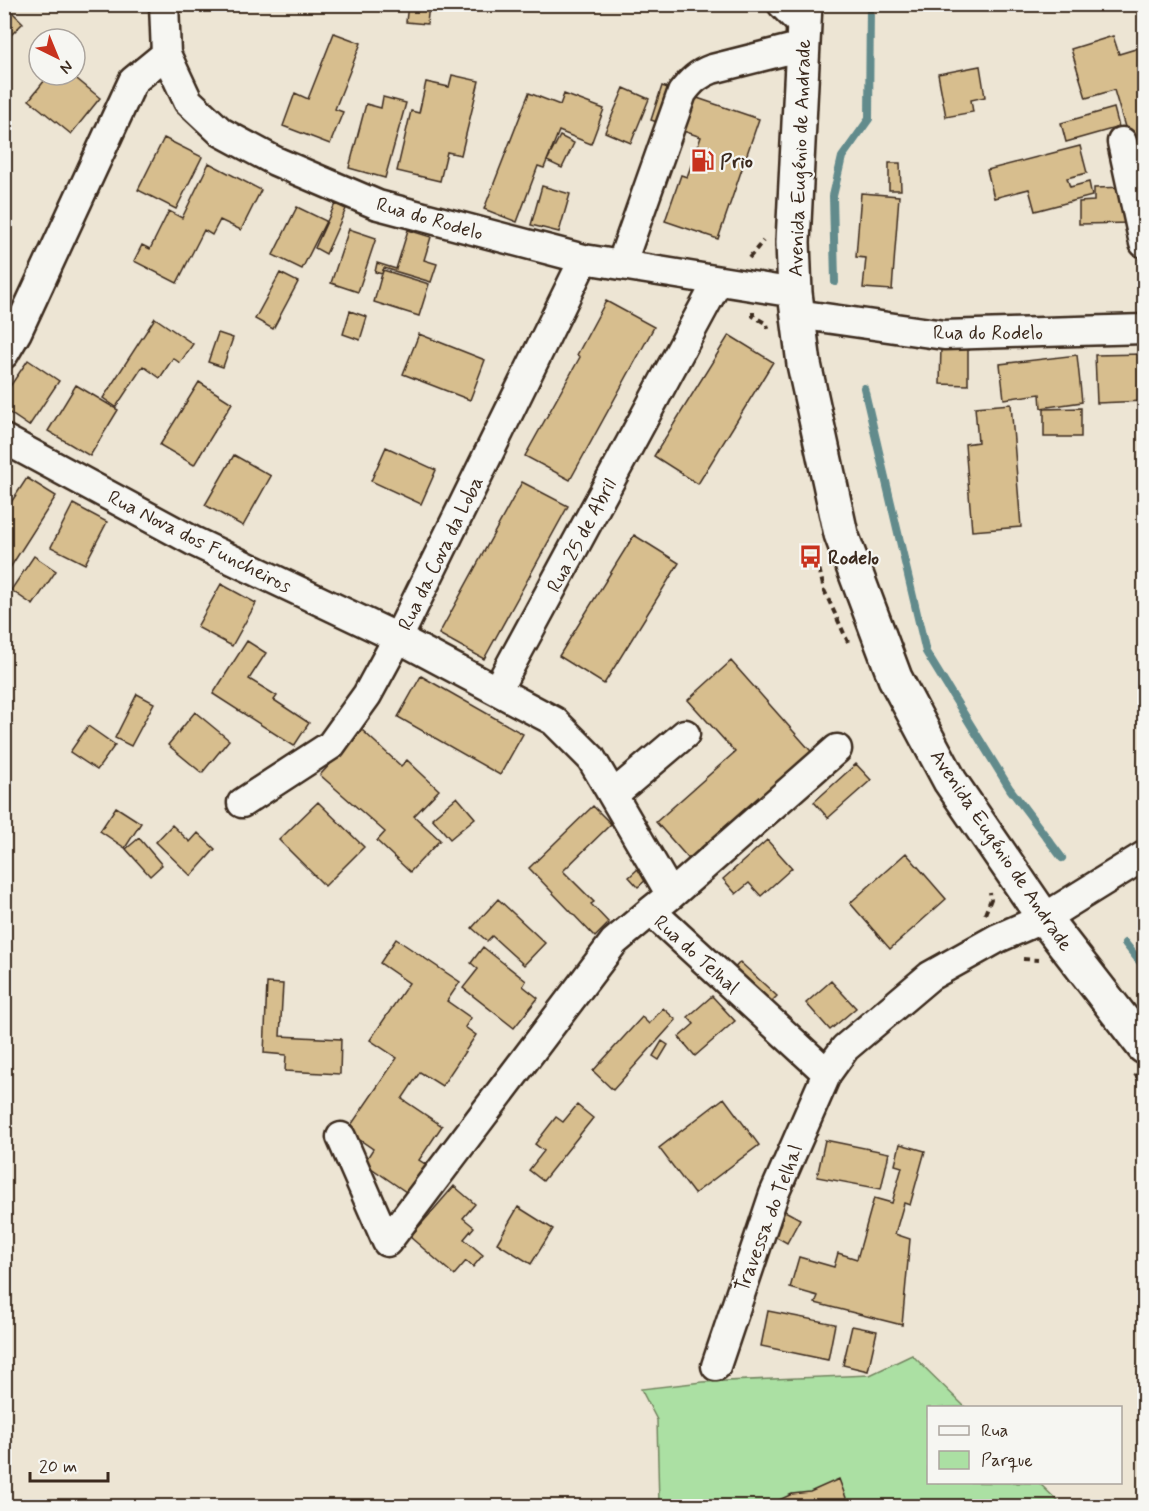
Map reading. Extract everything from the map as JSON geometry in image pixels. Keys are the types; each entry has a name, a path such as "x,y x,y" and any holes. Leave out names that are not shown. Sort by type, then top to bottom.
{"main road":[{"name":"Avenida Eugénio de Andrade","path":"799,20 793,242 796,303 804,364 841,534 895,678 950,781 1044,918 1144,1047"}],"street":[{"name":"Rua do Rodelo","path":"164,4 166,54 188,101 221,132 275,161 378,205 584,259 718,281 796,303 944,335 1144,328"},
{"path":"621,265 682,93 700,74 799,20"},
{"path":"4,354 17,332 133,81 166,54"},
{"path":"1122,142 1144,243"},
{"name":"Rua da Cova da Loba","path":"242,803 331,745 367,695 398,638 584,259"},
{"name":"Rua 25 de Abril","path":"497,690 718,281"},
{"name":"Rua Nova dos Funcheiros","path":"4,439 195,542 398,638"},
{"path":"398,638 554,721 591,758 613,795 661,903 837,749"},
{"path":"613,795 685,734"},
{"path":"827,1073 844,1048 930,976 998,938 1044,918 1144,856"},
{"name":"Rua do Telhal","path":"341,1137 387,1242 614,942 661,903 827,1073"},
{"name":"Travessa do Telhal","path":"716,1365 774,1194 827,1073"}],"path":[{"path":"744,262 754,254 768,232"}],"green space":[{"path":"912,1355 964,1406 927,1406 927,1484 1040,1484 1063,1506 659,1506 657,1420 641,1389 702,1382 870,1375"}],"building":[{"path":"408,4 429,4 427,24 406,22"},
{"path":"6,6 23,23 4,42 4,7"},
{"path":"334,33 361,43 335,109 343,112 330,144 283,126 295,93 308,99"},
{"path":"1113,36 1119,54 1139,48 1144,65 1144,191 1114,90 1086,98 1071,49"},
{"path":"980,66 985,97 971,100 973,112 946,117 938,74"},
{"path":"452,75 479,81 461,155 447,152 440,181 397,171 411,111 419,113 426,82 449,87"},
{"path":"662,86 759,119 718,239 665,221 681,175 687,177 701,137 651,120"},
{"path":"39,87 87,87 100,98 71,134 29,100"},
{"path":"624,88 649,99 631,143 605,132"},
{"path":"529,93 560,105 564,94 604,109 591,144 559,131 544,168 538,166 517,222 484,209"},
{"path":"383,97 406,103 385,178 349,168 366,104 381,108"},
{"path":"1114,108 1119,127 1066,142 1061,123"},
{"path":"560,136 574,143 562,168 547,161"},
{"path":"164,138 202,157 176,209 138,190"},
{"path":"1080,146 1087,173 1067,178 1070,187 1089,182 1092,196 1035,211 1029,189 994,198 987,170"},
{"path":"209,163 261,190 241,230 220,220 212,235 204,230 177,283 134,261 142,245 150,249 169,211 182,218"},
{"path":"889,163 900,163 901,190 889,190"},
{"path":"542,186 570,194 559,232 531,225"},
{"path":"1131,187 1132,223 1079,224 1079,202 1094,201 1094,188"},
{"path":"861,193 899,196 892,290 863,288 866,258 856,257"},
{"path":"335,204 346,209 326,254 315,248"},
{"path":"297,207 326,221 302,269 273,255"},
{"path":"349,229 376,238 358,292 331,283"},
{"path":"408,230 431,237 424,260 437,264 431,282 384,268 382,274 375,272 377,263 396,269"},
{"path":"383,270 429,284 419,316 374,302"},
{"path":"280,273 298,282 273,329 255,319"},
{"path":"606,301 654,327 570,480 525,456 580,357 577,355"},
{"path":"350,311 367,317 360,340 343,334"},
{"path":"155,318 193,344 180,363 173,358 160,378 143,366 116,407 103,398"},
{"path":"218,333 233,338 223,367 208,362"},
{"path":"419,334 485,360 470,400 403,374"},
{"path":"729,335 773,362 698,484 654,456"},
{"path":"941,347 968,347 968,385 940,384"},
{"path":"1144,354 1144,401 1097,403 1095,355"},
{"path":"1077,355 1082,402 1041,408 1040,394 1004,399 1000,364"},
{"path":"28,360 59,381 29,426 4,409 4,395"},
{"path":"199,382 232,403 194,465 160,445"},
{"path":"76,385 118,410 90,456 48,431"},
{"path":"1011,404 1021,527 972,531 965,444 978,442 975,407"},
{"path":"1081,408 1081,437 1044,437 1044,409"},
{"path":"386,447 436,470 421,504 371,481"},
{"path":"234,455 271,476 243,526 205,505"},
{"path":"27,478 56,496 8,571 4,569 4,513"},
{"path":"522,482 568,506 484,659 439,634"},
{"path":"73,504 107,522 85,564 51,547"},
{"path":"634,535 679,563 604,684 559,656"},
{"path":"34,556 56,571 33,605 11,590"},
{"path":"221,584 256,603 232,646 197,627"},
{"path":"247,641 266,653 249,679 277,696 274,700 309,723 294,746 213,694"},
{"path":"731,661 817,758 695,866 656,822 735,752 688,700"},
{"path":"421,676 523,734 500,775 398,717"},
{"path":"137,694 154,703 131,746 115,738"},
{"path":"195,712 229,740 202,773 168,745"},
{"path":"88,726 115,745 97,770 70,752"},
{"path":"362,730 401,766 407,760 439,790 414,816 440,840 410,872 377,841 385,832 320,775"},
{"path":"856,764 871,780 828,818 814,802"},
{"path":"1142,776 1144,776 1144,801 1140,800"},
{"path":"457,797 475,818 450,839 432,818"},
{"path":"318,802 364,847 325,886 279,840"},
{"path":"593,806 611,824 563,871 594,902 591,904 609,923 595,937 529,868"},
{"path":"116,807 141,823 125,848 100,831"},
{"path":"172,825 190,842 198,833 215,849 191,876 156,842"},
{"path":"139,838 162,865 150,876 126,849"},
{"path":"767,840 792,868 761,896 749,883 736,894 723,879"},
{"path":"906,853 946,899 890,949 850,903"},
{"path":"639,868 648,878 638,887 629,877"},
{"path":"498,899 545,943 524,965 492,936 487,941 472,928"},
{"path":"396,939 460,982 447,1001 471,1018 465,1027 476,1035 442,1086 420,1072 402,1099 442,1126 419,1160 428,1166 409,1194 364,1163 373,1149 347,1131 397,1058 370,1040 409,983 380,963"},
{"path":"483,947 526,981 523,986 538,998 514,1028 463,988 478,969 471,963"},
{"path":"740,962 777,996 767,1006 731,972"},
{"path":"831,981 856,1008 830,1030 806,1003"},
{"path":"267,983 283,984 280,1036 341,1039 340,1074 285,1071 286,1055 264,1053"},
{"path":"712,996 735,1021 695,1056 679,1037 694,1024 688,1017"},
{"path":"663,1008 676,1020 613,1090 593,1071 642,1017 649,1024"},
{"path":"662,1041 668,1045 659,1060 653,1056"},
{"path":"724,1098 759,1145 694,1194 659,1148"},
{"path":"577,1105 593,1118 543,1181 529,1170 544,1151 535,1144 556,1117 563,1122"},
{"path":"825,1140 889,1153 881,1189 817,1177"},
{"path":"900,1144 925,1151 910,1205 904,1203 895,1234 910,1239 902,1325 815,1303 818,1296 790,1288 799,1257 834,1267 838,1253 857,1259 874,1198 892,1203 902,1167 895,1165"},
{"path":"454,1186 475,1204 463,1218 474,1227 464,1239 483,1255 473,1267 466,1261 454,1275 410,1237"},
{"path":"518,1207 553,1229 531,1264 497,1243"},
{"path":"783,1210 800,1219 787,1243 771,1234"},
{"path":"768,1311 835,1324 828,1360 761,1346"},
{"path":"852,1326 877,1331 868,1371 843,1365"},
{"path":"839,1479 849,1506 780,1506 777,1501 792,1494 810,1492"},
{"path":"902,1501 904,1506 854,1506"}],"waterway":[{"path":"835,282 833,196 842,157 869,119 870,4"},
{"path":"864,388 926,652 1010,789 1062,858"},
{"path":"1125,943 1144,967"}],"place":[{"name":"Prio","path":"702,161"},
{"name":"Rodelo","path":"810,557"}]}
